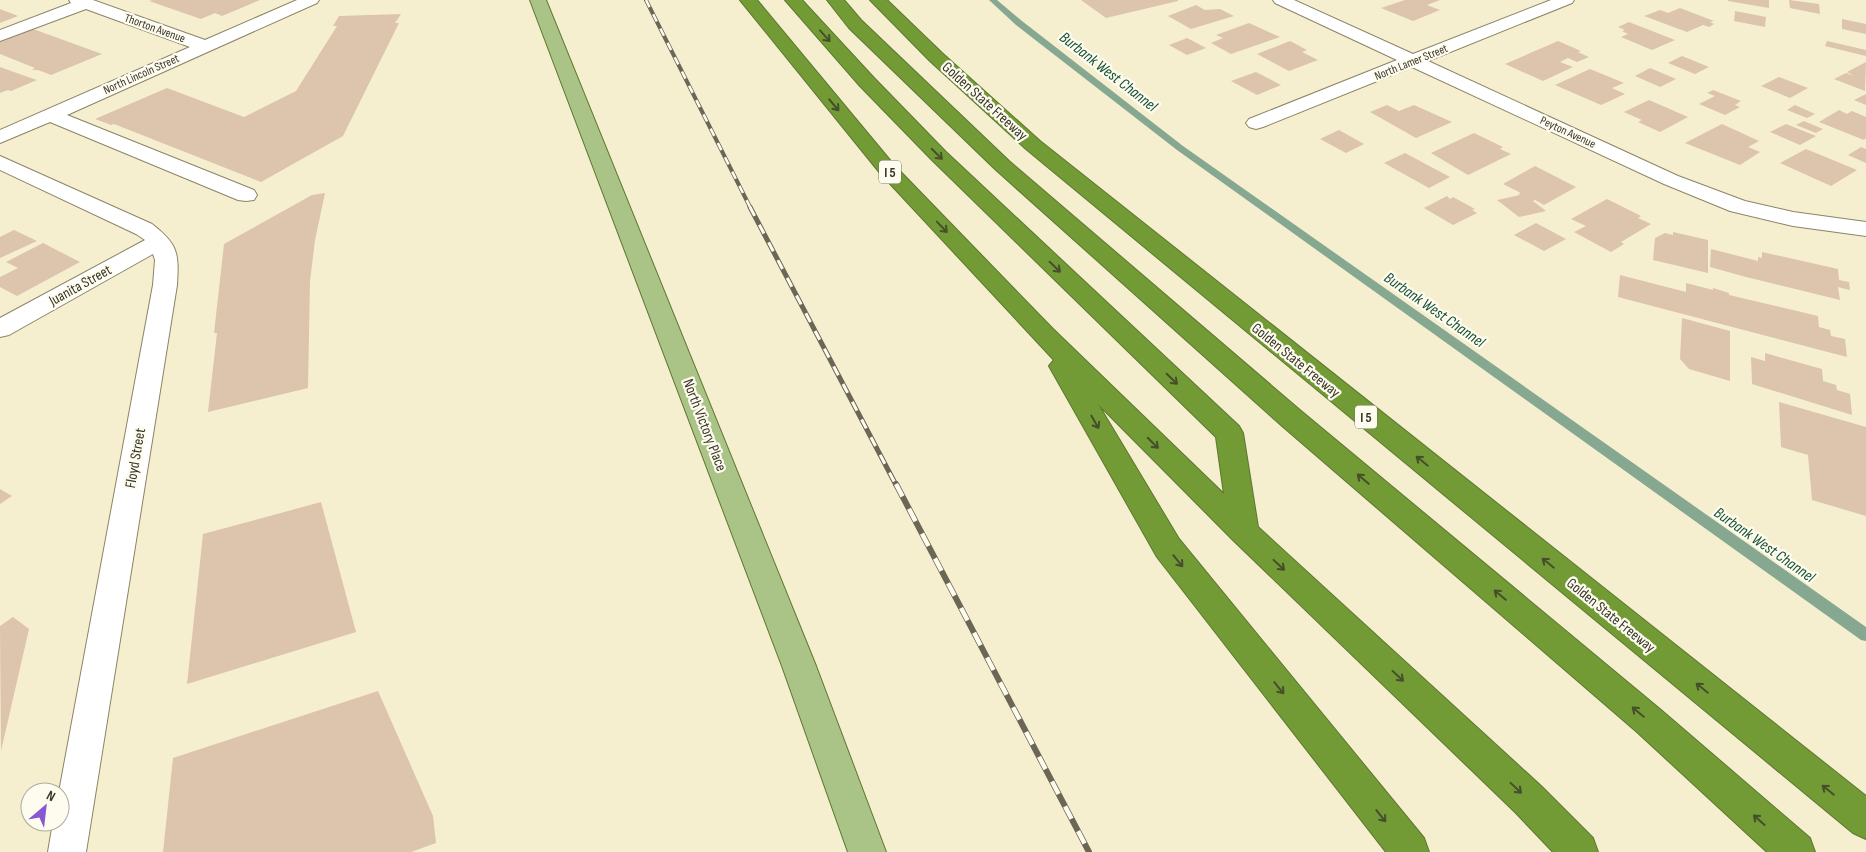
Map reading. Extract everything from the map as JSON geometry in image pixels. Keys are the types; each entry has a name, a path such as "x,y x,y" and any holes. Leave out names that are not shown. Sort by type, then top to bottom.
{"highway":[{"name":"I 5","path":"748,0 887,169 1044,334 1244,532 1528,798 1579,852"},
{"path":"793,0 867,82 939,156 1229,433 1244,532"},
{"path":"835,0 855,24 1002,165 1291,418 1649,721 1796,852"},
{"name":"Golden State Freeway","path":"878,0 936,57 1033,145 1866,820"},
{"path":"1044,334 1168,548 1410,852"}],"main road":[{"name":"North Victory Place","path":"538,0 799,666 867,852"}],"street":[{"name":"North Lincoln Street","path":"0,137 311,0"},
{"name":"Peyton Avenue","path":"1281,0 1671,180 1738,206 1793,219 1866,230"},
{"name":"North Lamer Street","path":"1256,123 1566,0"},
{"name":"Thorton Avenue","path":"82,2 205,46"},
{"path":"0,36 82,2"},
{"path":"50,115 246,195"},
{"path":"0,162 144,229 160,241"},
{"name":"Juanita Street","path":"0,329 160,241"},
{"name":"Floyd Street","path":"67,852 165,285 166,260 160,241"}],"building":[{"path":"260,0 222,16 215,13 201,19 149,1"},
{"path":"1081,0 1178,0 1178,1 1106,18"},
{"path":"1405,0 1440,0 1427,5 1440,10 1413,21 1381,8"},
{"path":"1769,0 1769,8 1728,1"},
{"path":"1789,0 1819,4 1820,14 1790,8"},
{"path":"1196,5 1205,10 1220,9 1234,16 1191,29 1168,16"},
{"path":"1680,8 1714,21 1710,22 1714,24 1709,27 1703,25 1687,32 1644,16 1660,10 1668,13"},
{"path":"0,9 18,16 0,23"},
{"path":"1735,11 1766,17 1765,27 1734,21"},
{"path":"401,14 395,23 399,23 343,136 261,182 114,124 111,125 95,119 167,88 244,117 296,91 337,26 333,26 339,16"},
{"path":"1842,19 1866,24 1866,34 1842,29"},
{"path":"1629,22 1675,40 1652,50 1621,37 1628,34 1622,31 1625,30 1618,27"},
{"path":"1249,23 1280,37 1231,54 1211,43 1223,38 1216,35"},
{"path":"33,29 102,54 51,75 38,70 32,70 35,68 0,54 0,42"},
{"path":"1187,38 1206,48 1187,55 1169,45"},
{"path":"1290,41 1307,50 1302,52 1318,60 1289,71 1257,54"},
{"path":"1558,41 1581,51 1578,52 1589,57 1577,62 1568,58 1560,62 1573,67 1543,81 1505,64"},
{"path":"1827,41 1866,50 1866,56 1825,46"},
{"path":"1682,56 1709,67 1695,74 1668,63"},
{"path":"1866,62 1865,91 1834,79 1846,73 1854,76 1847,72"},
{"path":"0,67 37,80 11,91 8,90 0,93"},
{"path":"1650,68 1676,79 1660,87 1635,76"},
{"path":"1590,69 1624,83 1612,88 1625,94 1601,105 1555,85"},
{"path":"1256,72 1281,85 1257,95 1231,81"},
{"path":"1779,77 1808,88 1790,98 1761,86"},
{"path":"1713,90 1741,101 1735,105 1740,107 1725,115 1699,104 1715,96 1707,93"},
{"path":"1866,94 1866,105 1854,100"},
{"path":"1649,100 1688,117 1660,132 1638,122 1642,120 1624,112"},
{"path":"1387,105 1399,111 1414,105 1452,122 1416,138 1370,112"},
{"path":"1795,105 1815,114 1807,118 1787,110"},
{"path":"1839,110 1847,114 1852,111 1866,117 1866,138 1864,140 1819,122"},
{"path":"1804,121 1823,129 1816,133 1796,125"},
{"path":"1722,124 1759,141 1748,147 1760,152 1740,165 1685,143"},
{"path":"1786,124 1816,136 1800,145 1770,132"},
{"path":"1339,130 1364,144 1346,153 1320,139"},
{"path":"1474,133 1503,147 1500,149 1511,154 1468,175 1431,153"},
{"path":"1861,147 1866,149 1866,163 1848,155"},
{"path":"1806,149 1857,170 1831,186 1780,163"},
{"path":"1405,153 1450,177 1429,188 1384,163"},
{"path":"1535,166 1576,187 1544,205 1535,200 1533,201 1546,211 1519,217 1497,200 1520,195 1518,194 1521,193 1503,184"},
{"path":"325,193 315,240 310,281 308,388 208,412 217,333 214,333 224,244 312,195"},
{"path":"1447,196 1450,199 1453,197 1475,209 1472,210 1477,213 1453,225 1424,208"},
{"path":"1607,199 1641,216 1638,218 1651,224 1621,242 1624,244 1611,252 1574,232 1586,226 1571,219"},
{"path":"1536,223 1566,239 1544,251 1514,235"},
{"path":"14,230 37,241 0,258 0,237"},
{"path":"1673,232 1708,240 1708,273 1653,260 1655,238 1665,233 1673,235"},
{"path":"43,243 80,262 17,296 0,287 0,277 18,268 6,262"},
{"path":"1711,249 1758,261 1758,257 1762,258 1762,252 1838,269 1839,280 1849,282 1850,290 1838,287 1840,300 1710,267"},
{"path":"1620,275 1686,292 1686,283 1713,290 1713,288 1729,293 1729,295 1818,316 1819,327 1830,330 1831,336 1845,339 1847,357 1618,297"},
{"path":"1682,318 1730,331 1730,381 1689,369 1680,359"},
{"path":"1765,353 1822,369 1823,381 1836,385 1837,390 1850,394 1852,415 1752,384 1751,357 1765,361"},
{"path":"1779,402 1866,427 1866,516 1812,500 1808,455 1781,447"},
{"path":"0,489 12,496 0,504"},
{"path":"321,502 356,632 187,684 203,534"},
{"path":"13,617 29,629 1,751 0,626"},
{"path":"378,691 433,816 436,843 411,852 163,852 173,758"}],"waterway":[{"name":"Burbank West Channel","path":"993,0 1019,23 1180,148 1866,635"}],"railway":[{"path":"646,0 751,209"},
{"path":"750,207 896,485"},
{"path":"896,484 1089,852"}]}
